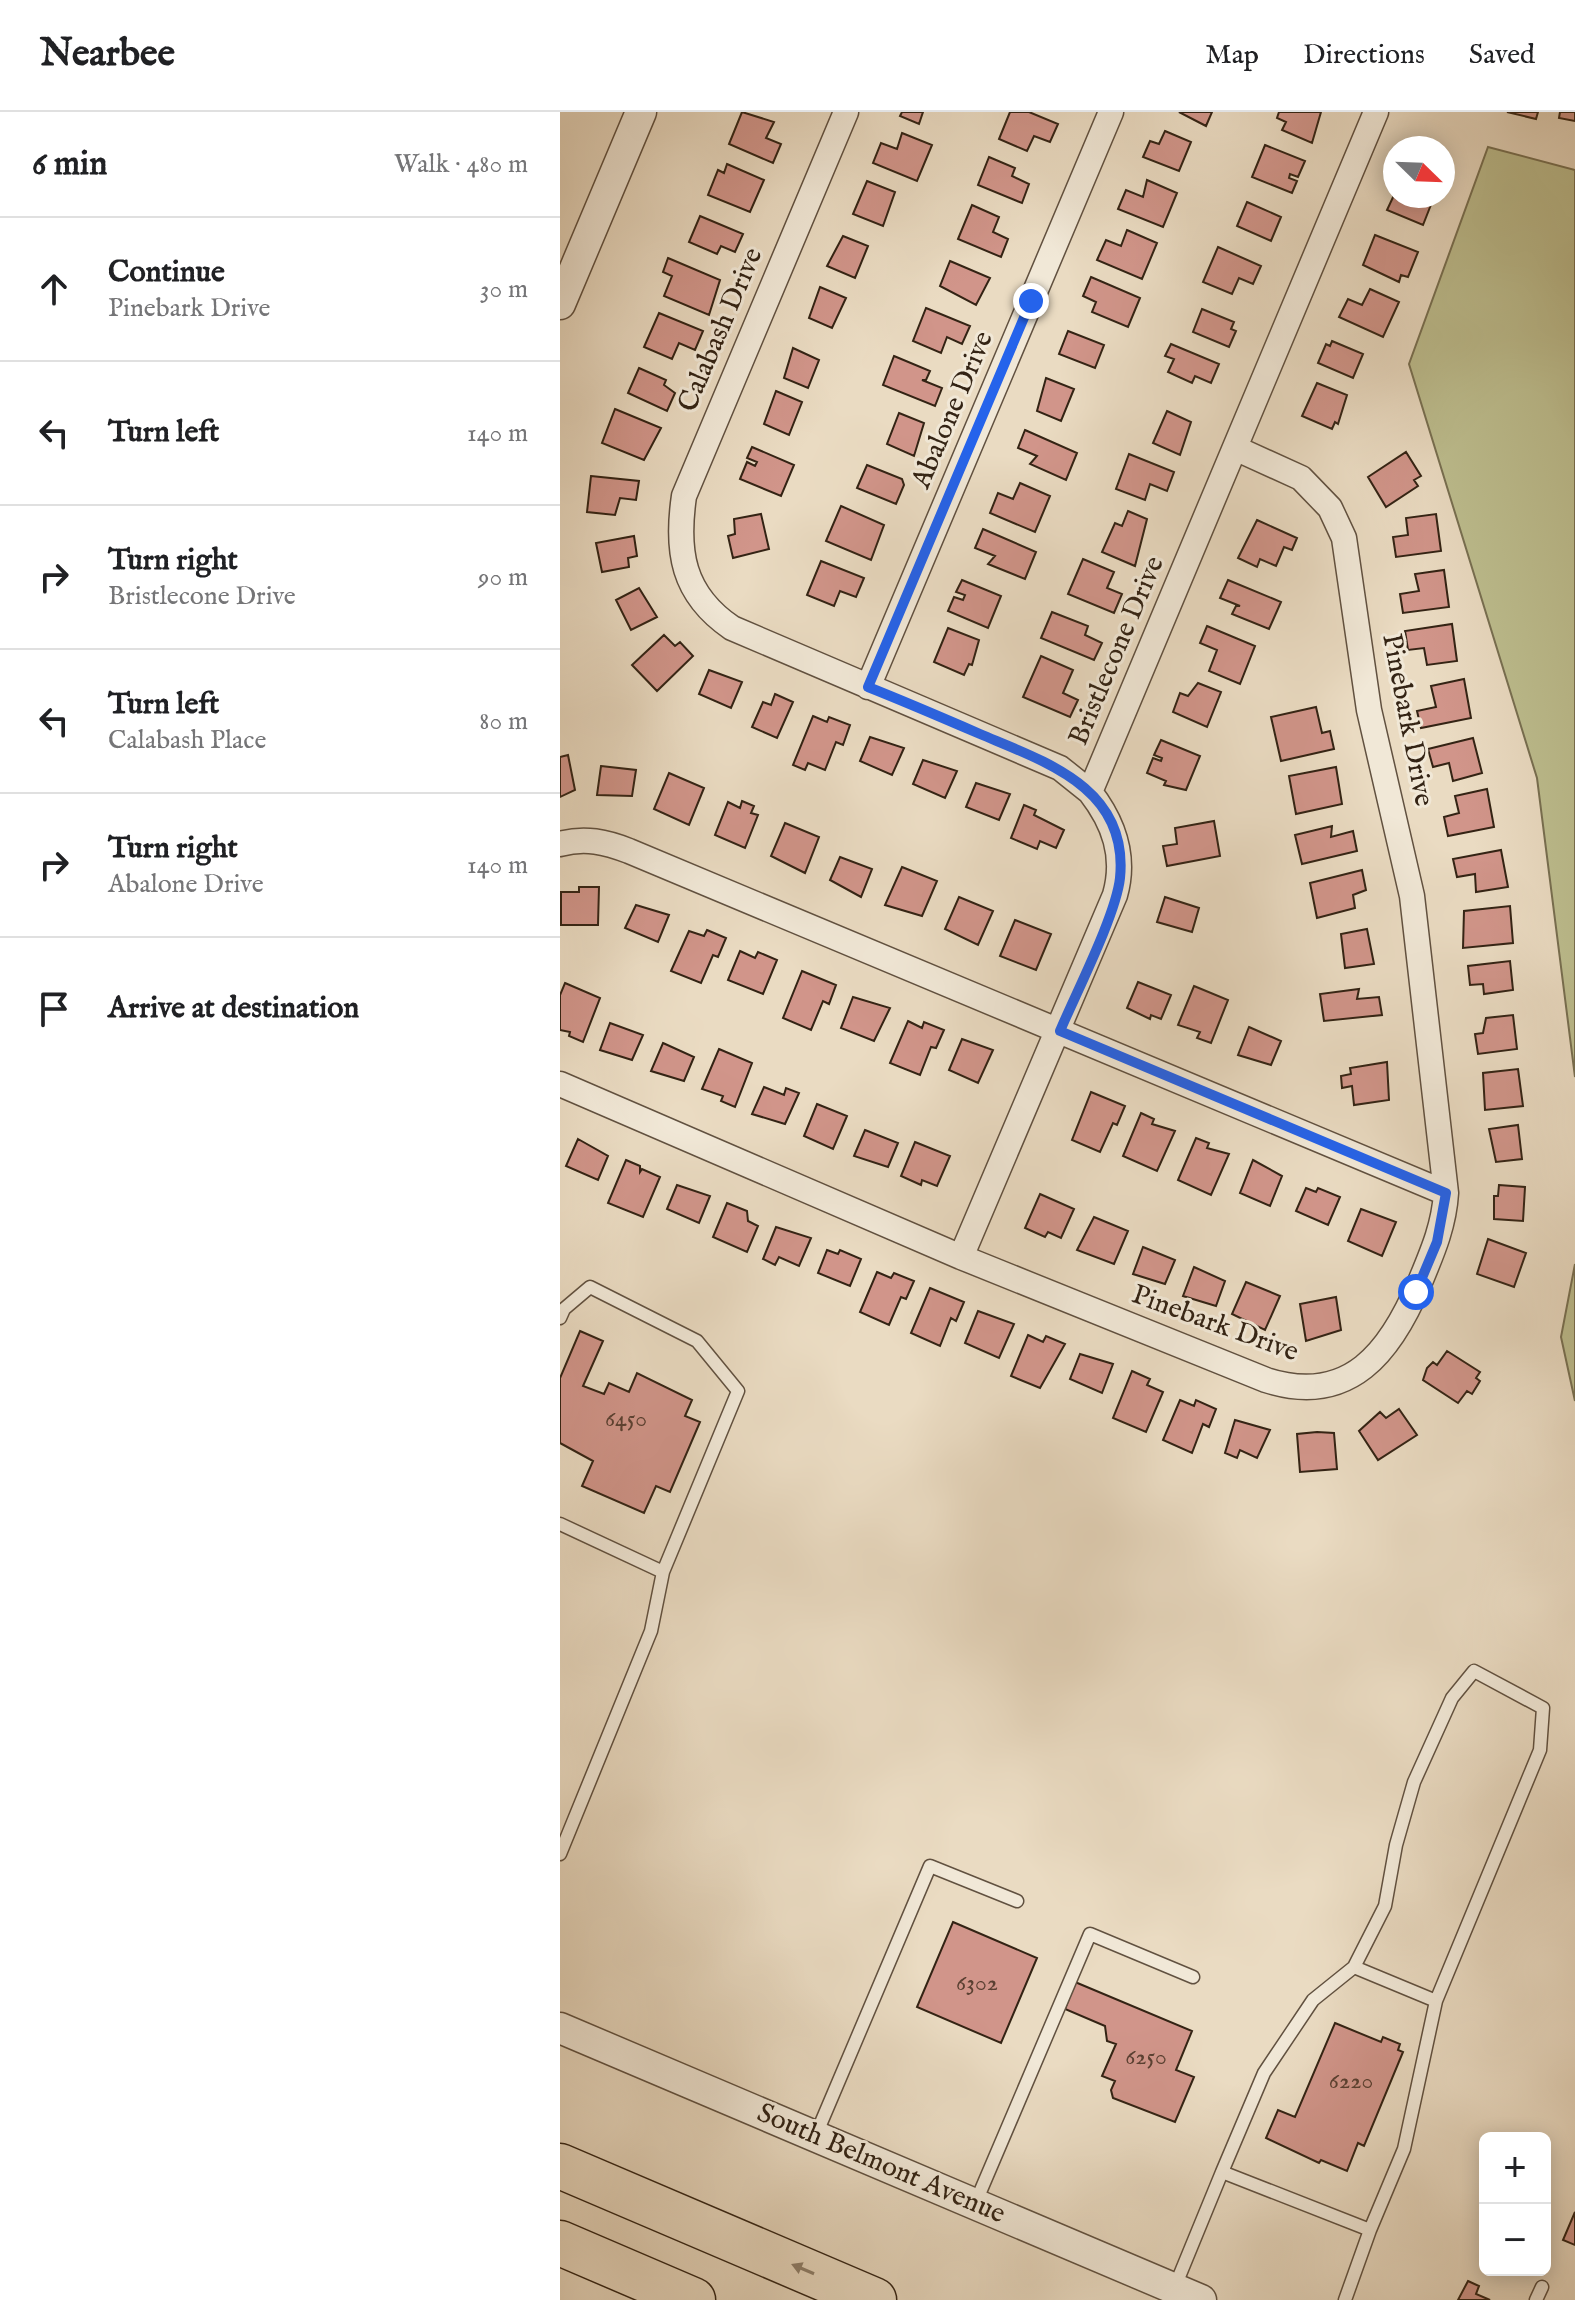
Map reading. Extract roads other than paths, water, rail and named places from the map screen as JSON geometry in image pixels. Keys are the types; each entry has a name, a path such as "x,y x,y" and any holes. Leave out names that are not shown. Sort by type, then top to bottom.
{"highway":[{"path":"560,2166 874,2300"},
{"path":"560,2243 693,2300"}],"street":[{"path":"560,304 641,112"},
{"name":"Calabash Drive","path":"846,112 684,496 678,530 688,576 706,606 732,628 868,687"},
{"name":"Abalone Drive","path":"868,687 1111,112"},
{"name":"Bristlecone Drive","path":"961,1257 1060,1031 1120,879 1118,846 1110,821 1090,792 1376,112"},
{"name":"Pinebark Drive","path":"560,1084 961,1257 1280,1385 1318,1385 1354,1373 1372,1362 1395,1337 1437,1242 1446,1193 1412,896 1369,710 1344,538 1330,508 1301,478 1235,448"},
{"path":"868,687 1060,768 1090,792"},
{"path":"560,844 574,840 611,844 1446,1193"},
{"name":"South Belmont Avenue","path":"560,2028 1188,2294"}],"lane":[{"path":"560,1318 564,1309 590,1287 697,1341 738,1391 663,1572 651,1631 560,1854"},
{"path":"560,1524 663,1572"},
{"path":"1188,2294 1222,2172 1264,2073 1313,2000 1354,1967 1385,1906 1396,1845 1414,1782 1452,1698 1474,1671 1543,1708 1540,1750 1436,2001 1404,2149 1345,2300"},
{"path":"815,2137 930,1866 1017,1901"},
{"path":"975,2204 1090,1934 1193,1977"},
{"path":"1354,1967 1436,2001"},
{"path":"1222,2172 1370,2230"},
{"path":"1536,2300 1542,2287"}]}
